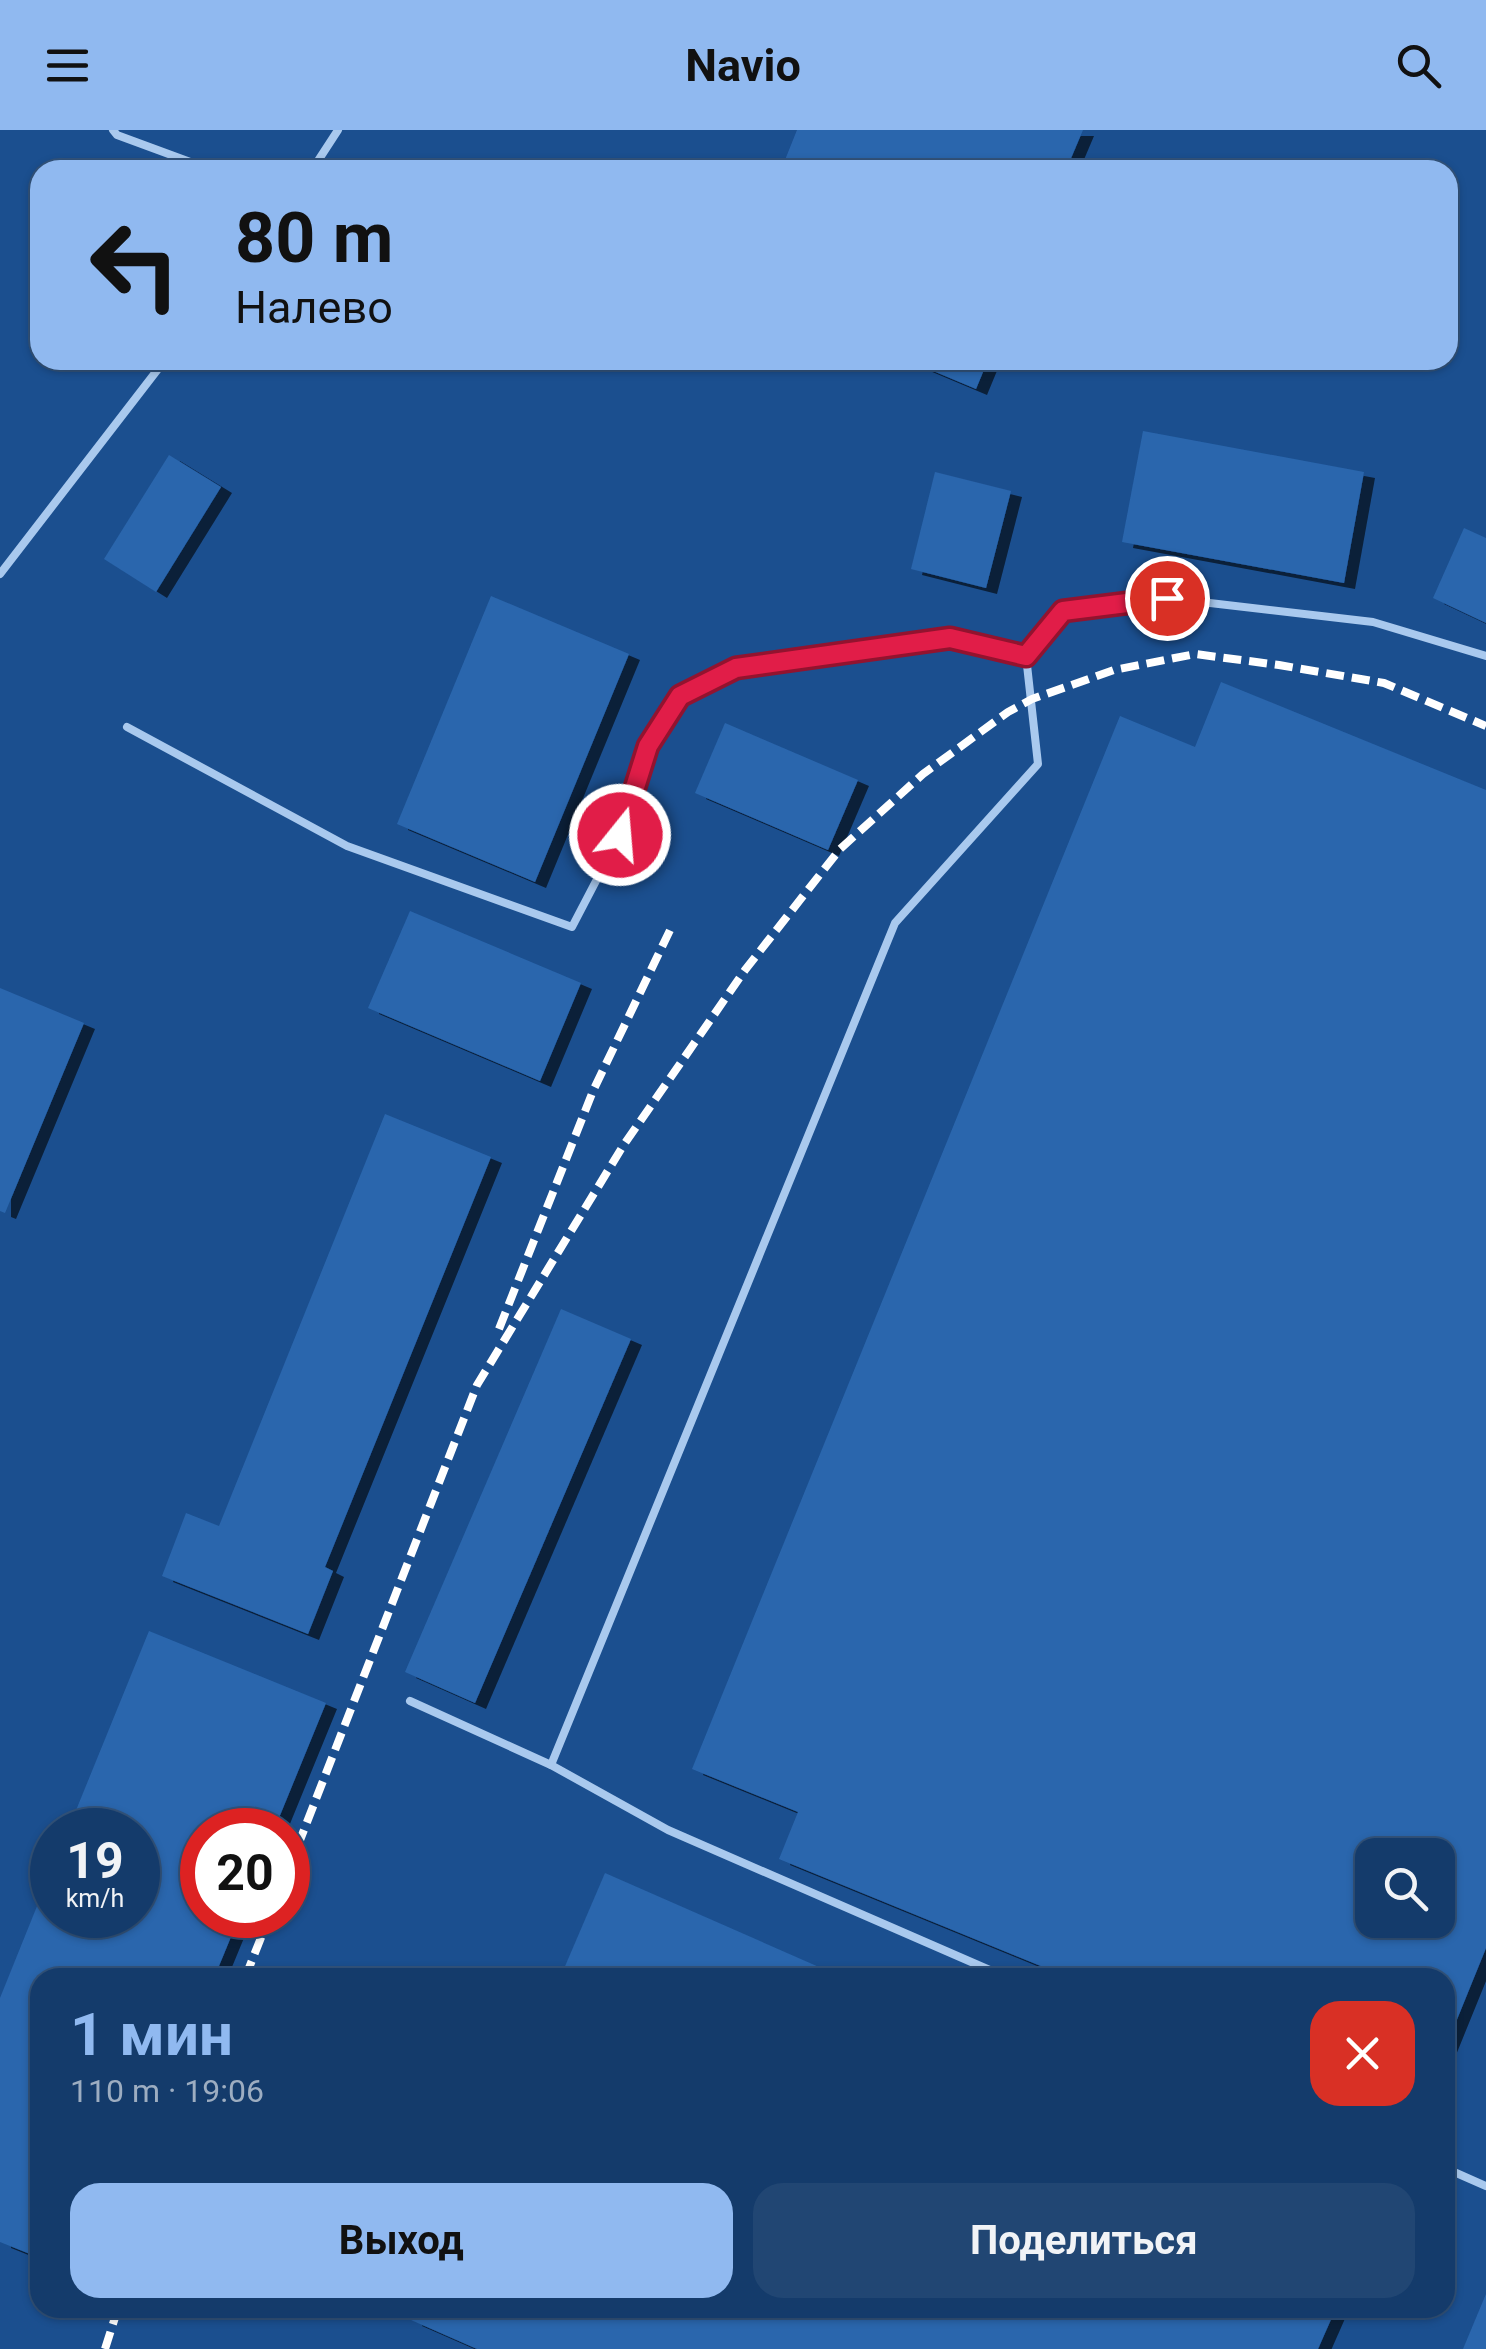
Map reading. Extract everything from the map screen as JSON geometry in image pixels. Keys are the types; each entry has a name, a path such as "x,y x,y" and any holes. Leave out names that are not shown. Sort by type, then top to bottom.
{"lane":[{"path":"114,130 118,135 185,160"},
{"path":"318,160 338,130"},
{"path":"0,574 157,370"},
{"path":"551,1765 895,924 1038,764 1026,656 1063,611 1167,598 1373,622 1486,656"},
{"path":"127,727 347,846 572,927 620,835 648,746 680,696 736,668 950,638 1026,656"},
{"path":"410,1702 551,1765 668,1830 985,1968"},
{"path":"1455,2172 1486,2186"}],"building":[{"path":"797,130 1083,130 1070,160 785,160"},
{"path":"931,370 984,370 976,389"},
{"path":"1143,431 1364,472 1344,583 1122,542"},
{"path":"169,455 221,487 156,592 104,559"},
{"path":"935,472 1011,491 986,588 911,569"},
{"path":"1464,528 1486,538 1486,623 1433,598"},
{"path":"491,596 629,654 535,882 397,824"},
{"path":"1221,682 1486,790 1486,1948 1455,2024 1455,1968 1046,1968 779,1859 798,1812 692,1769 1120,716 1195,747"},
{"path":"725,723 858,780 828,850 695,793"},
{"path":"410,911 581,983 540,1081 368,1008"},
{"path":"0,988 84,1023 5,1213 0,1211"},
{"path":"385,1114 491,1157 325,1567 333,1571 308,1634 162,1576 186,1513 219,1526"},
{"path":"561,1309 631,1339 475,1703 405,1672"},
{"path":"149,1631 326,1703 283,1808 180,1808 180,1938 231,1938 218,1968 30,1968 30,2254 0,2242 0,1998 30,1924 30,1938 160,1938 160,1808 77,1808"},
{"path":"605,1873 821,1968 564,1968"},
{"path":"1486,2294 1486,2349 1463,2349"},
{"path":"1332,2318 1318,2349 477,2349 411,2320"}],"railway":[{"path":"310,1814 477,1385 623,1146 745,970 840,849 923,774 1008,712 1032,699 1114,670 1195,654 1384,683 1486,726"},
{"path":"499,1329 593,1091 672,926"},
{"path":"249,1968 261,1938"},
{"path":"105,2349 115,2318"}],"route":[{"path":"620,835 648,746 680,696 736,668 950,638 1026,656 1063,611 1167,598"}]}
